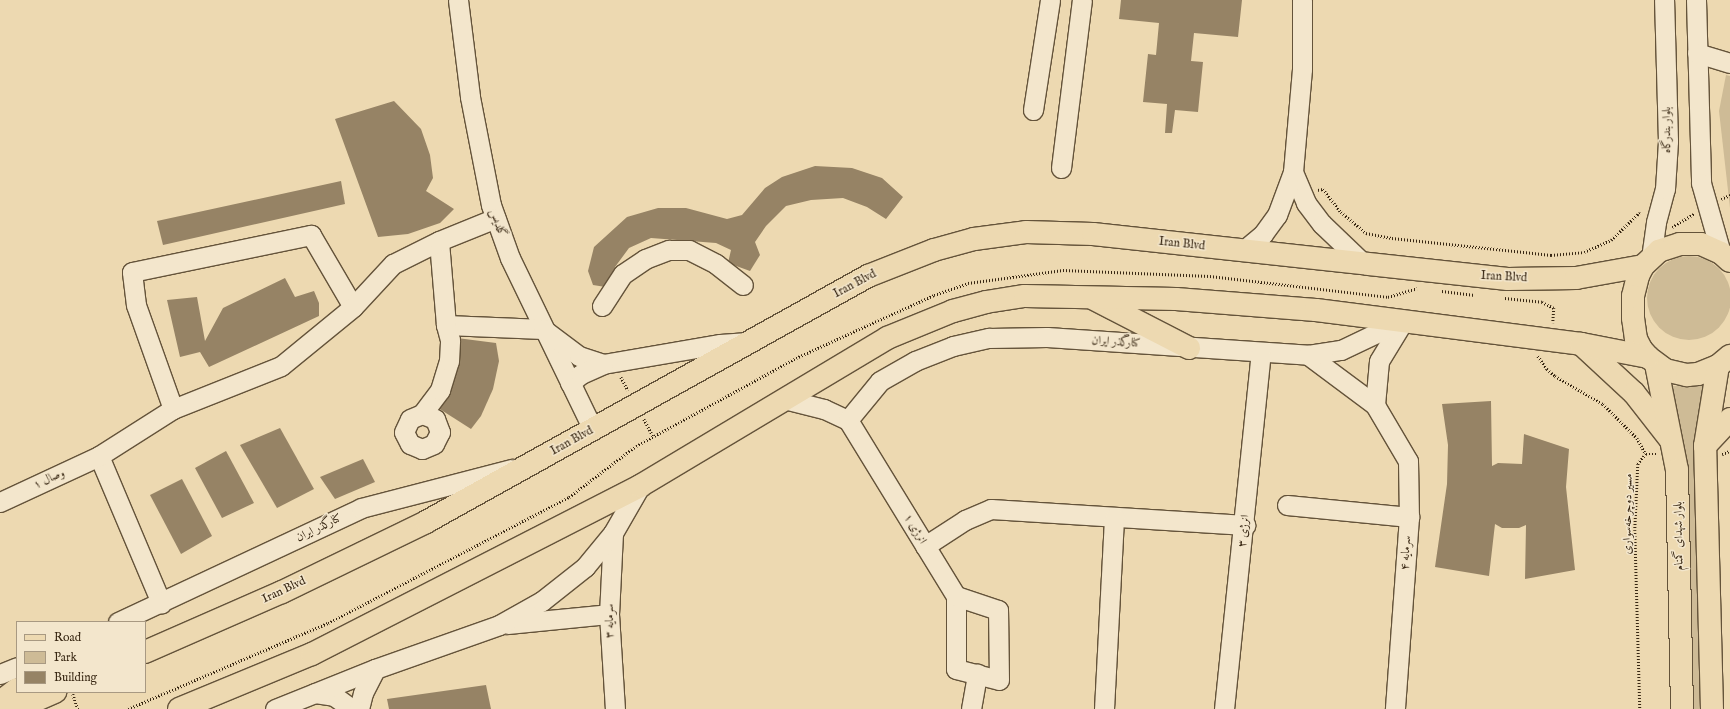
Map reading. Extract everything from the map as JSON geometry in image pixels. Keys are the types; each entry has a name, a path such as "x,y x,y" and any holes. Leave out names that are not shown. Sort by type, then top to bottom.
{"main road":[{"name":"Iran Blvd","path":"146,652 282,592 426,522 868,276 934,250 974,239 1026,232 1093,234 1508,279 1576,278 1647,262"},
{"path":"1726,257 1701,244 1691,243 1669,247 1647,262 1634,286 1632,318 1636,339 1652,361 1665,370 1687,375 1708,371 1726,360"},
{"path":"179,709 312,654 640,486 888,338 953,312 986,302 1025,296 1176,299 1404,320 1581,344 1652,361"},
{"path":"1089,297 1189,348"},
{"path":"1581,344 1634,393 1672,440"},
{"path":"1712,709 1706,446 1726,360"},
{"name":"بلوار شهدای گمنام","path":"1652,361 1678,470 1682,709"},
{"path":"1706,446 1730,419"},
{"path":"0,702 16,690"},
{"path":"16,709 53,693"}],"street":[{"name":"گلدیس","path":"458,0 480,160 496,218 510,258 593,430"},
{"path":"1033,110 1050,0"},
{"path":"1061,168 1082,0"},
{"path":"1244,250 1263,234 1277,216 1293,172 1302,69 1302,0"},
{"name":"بلوار بندرگاه","path":"1647,262 1665,189 1668,141 1664,0"},
{"path":"1696,0 1700,183 1707,207 1726,257"},
{"path":"1697,53 1730,63"},
{"path":"1293,172 1302,194 1322,224 1363,263"},
{"name":"وصال ۱","path":"0,502 99,456 173,409 281,366 353,307 393,264 439,241 496,218"},
{"path":"173,409 136,305 132,272 311,235 353,307"},
{"path":"422,414 446,375 450,340 446,325 439,241"},
{"path":"602,306 623,274 645,259 669,250 689,250 716,264 744,285"},
{"path":"1375,405 1379,360 1404,320"},
{"name":"کنارگذر ایران","path":"848,420 880,381 916,361 953,346 989,338 1047,337 1261,353 1308,355 1341,350 1404,320"},
{"path":"446,325 543,329 579,356 603,364"},
{"path":"570,383 581,374 603,364 720,344 750,342"},
{"name":"انرژی ۳","path":"1224,709 1245,524 1261,353"},
{"path":"1308,355 1375,405"},
{"path":"784,399 824,409 848,420"},
{"name":"سرمایه ۴","path":"1375,405 1408,461 1409,517 1395,709"},
{"name":"انرژی ۱","path":"848,420 956,596"},
{"path":"99,456 161,603"},
{"name":"کنارگذر ایران","path":"120,621 361,508 531,464"},
{"path":"275,709 375,669 498,625 542,601 585,567 613,533 640,486"},
{"path":"1287,505 1409,517"},
{"path":"925,546 965,520 991,509 1245,524"},
{"path":"1104,709 1114,517"},
{"name":"سرمایه ۳","path":"613,533 609,614 615,709"},
{"path":"956,596 998,610 999,680 978,674 956,669 956,596"},
{"path":"498,625 609,614"},
{"path":"0,674 16,667"},
{"path":"359,709 363,694 375,669"},
{"path":"971,709 978,674"},
{"path":"315,693 334,696 352,709"}],"path":[{"path":"1302,194 1323,189 1341,212 1366,233 1392,238 1551,255 1584,252 1611,240 1639,213 1669,228 1730,195"},
{"name":"مسیر دوچرخه‌سواری","path":"1536,350 1540,361 1547,369 1603,404 1637,438 1646,454 1638,464 1635,530 1640,709"},
{"path":"72,693 78,709"}],"green space":[{"path":"1726,75 1730,76 1730,208 1719,111"},
{"path":"1689,256 1697,257 1712,263 1724,275 1730,290 1730,306 1724,321 1712,333 1697,339 1689,340 1681,339 1666,333 1654,321 1648,306 1647,298 1648,290 1654,275 1666,263 1681,257"},
{"path":"1671,386 1706,386 1702,709 1686,709 1681,430"}],"building":[{"path":"1121,0 1242,0 1238,37 1194,33 1191,61 1203,62 1198,112 1175,110 1172,133 1165,133 1167,104 1143,102 1148,54 1156,55 1159,23 1119,19"},
{"path":"394,101 421,129 430,155 433,178 426,191 454,209 440,223 408,234 378,237 335,119"},
{"path":"815,166 852,168 882,178 903,197 886,219 867,207 843,198 811,200 786,206 766,226 755,242 760,255 750,271 728,263 731,250 716,243 651,238 629,248 615,267 612,288 593,285 588,271 594,247 627,217 658,208 686,208 727,219 742,215 765,188 782,177"},
{"path":"341,181 345,204 163,245 157,221"},
{"path":"285,278 295,297 314,291 319,303 319,316 209,367 200,352 180,357 167,300 197,297 205,341 223,308"},
{"path":"457,338 496,343 499,361 493,389 481,416 471,429 435,406"},
{"path":"1491,401 1492,466 1498,463 1522,464 1524,434 1569,449 1566,487 1575,570 1525,579 1526,525 1519,528 1502,528 1495,524 1489,576 1435,567 1447,484 1448,445 1442,404"},
{"path":"280,428 314,489 277,508 240,445"},
{"path":"226,451 254,503 222,518 195,468"},
{"path":"363,459 375,482 335,499 320,477"},
{"path":"182,479 212,536 181,554 150,495"},
{"path":"486,685 491,709 389,709 387,699"}]}
